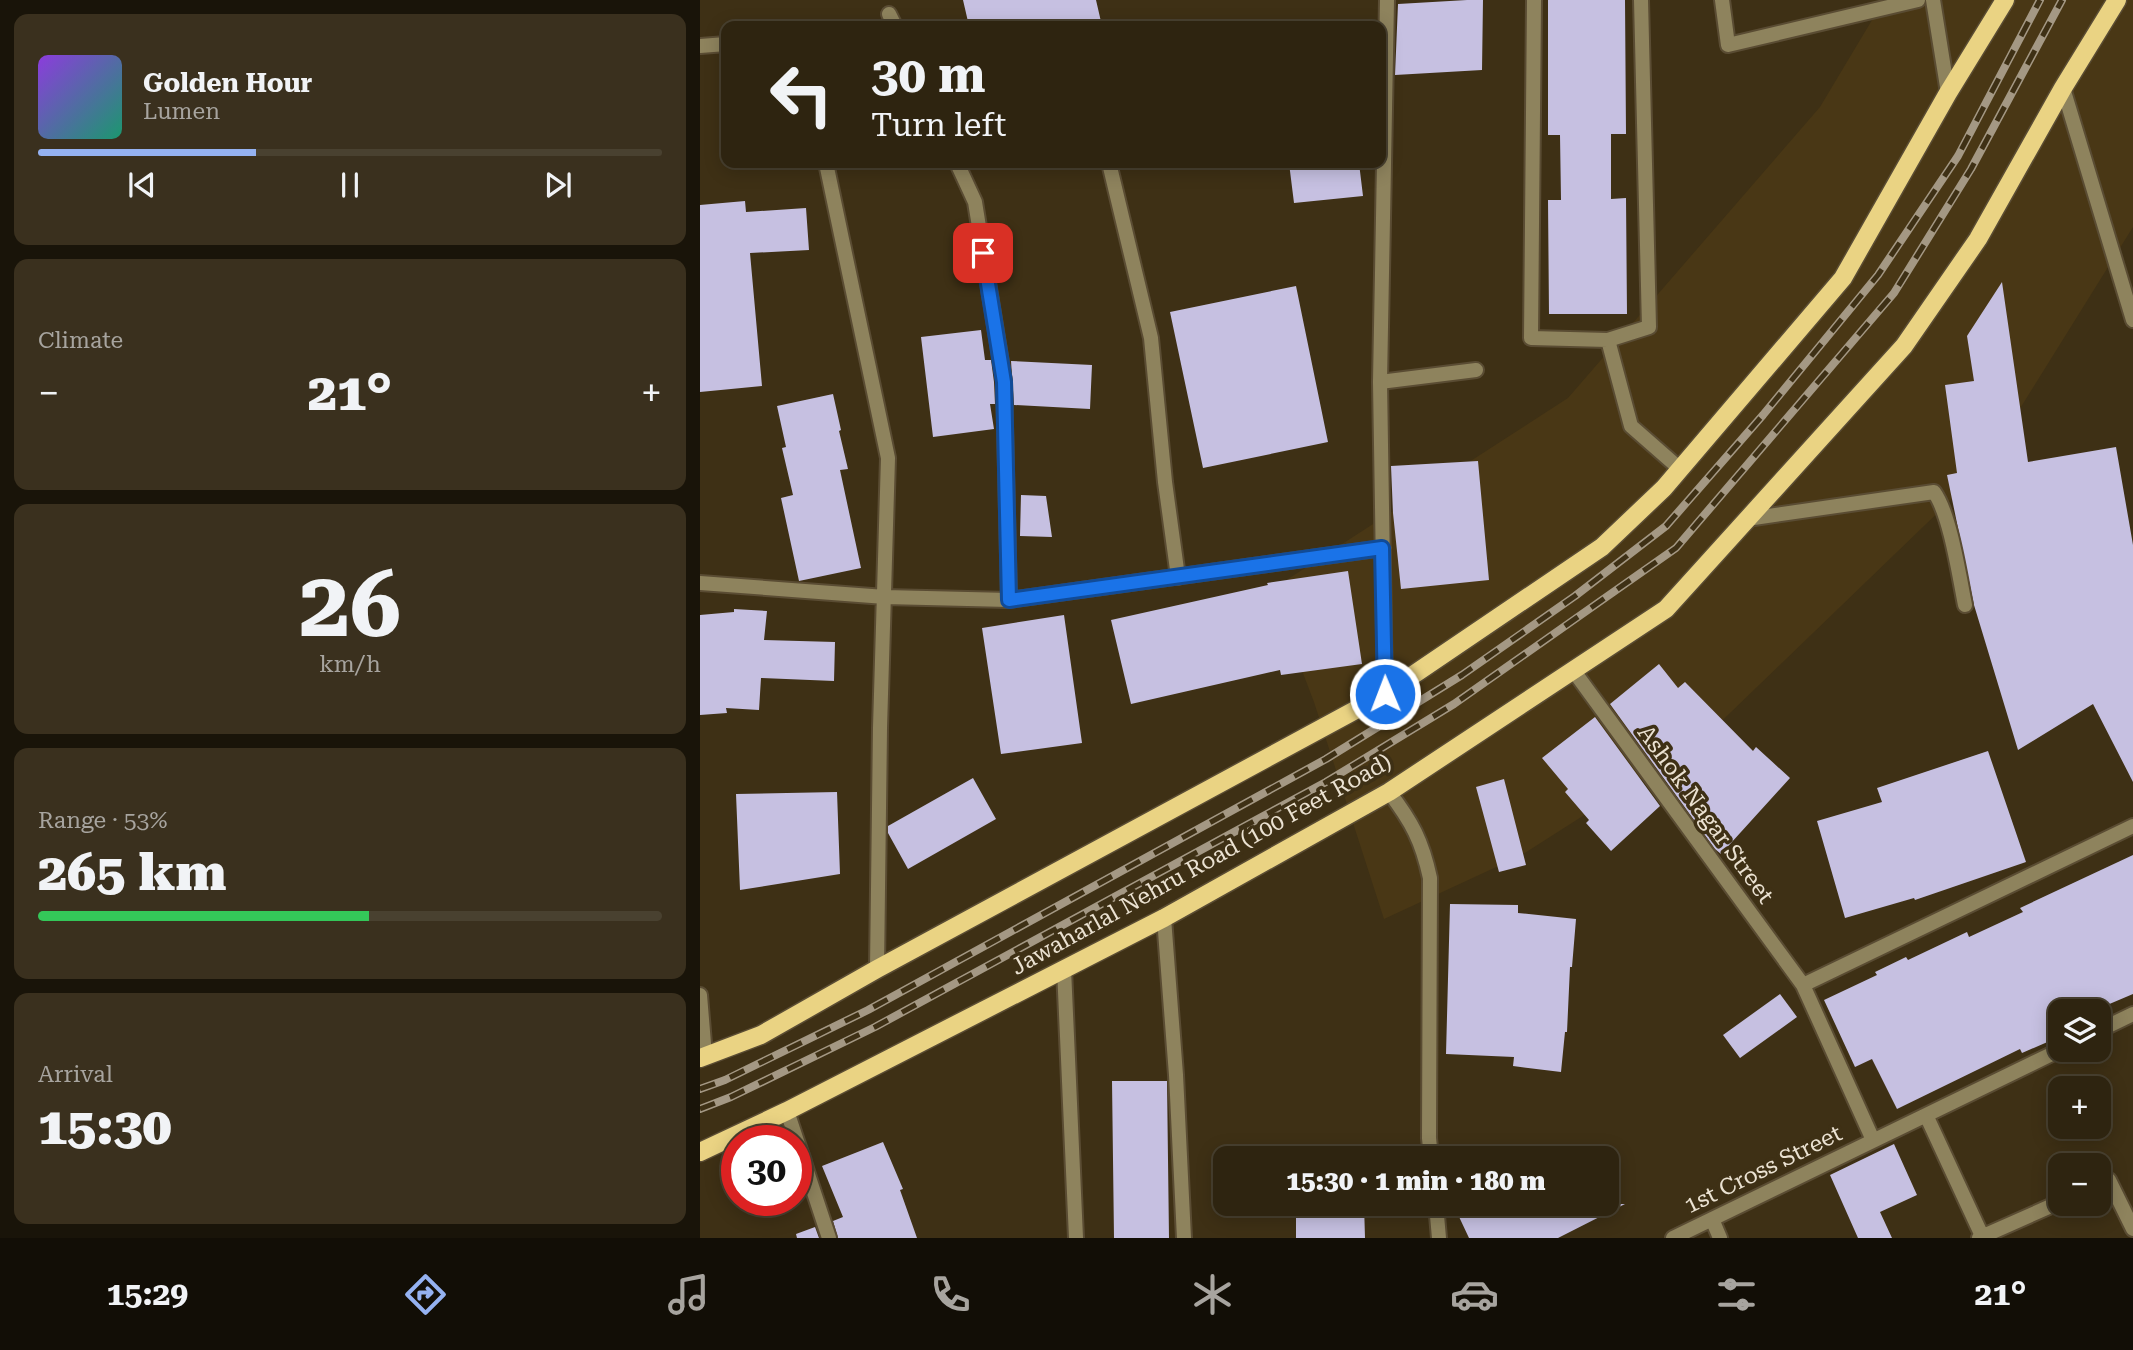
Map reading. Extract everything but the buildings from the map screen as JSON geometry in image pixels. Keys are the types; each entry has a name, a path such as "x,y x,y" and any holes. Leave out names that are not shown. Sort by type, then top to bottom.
{"main road":[{"path":"703,1057 761,1035 877,969 1385,694 1602,547 1664,488 1843,278 1948,93 2005,0"},
{"name":"Jawaharlal Nehru Road (100 Feet Road)","path":"700,1152 787,1111 1164,918 1390,792 1666,608 1904,346 1978,239 2063,88 2117,0"}],"street":[{"path":"1386,55 1387,0"},
{"path":"1534,0 1531,338 1608,340 1649,327 1641,0"},
{"path":"1722,0 1728,46 1919,0"},
{"path":"1933,0 1948,93"},
{"path":"700,46 721,44"},
{"path":"2063,88 2133,320"},
{"path":"827,168 888,458 880,728 877,969"},
{"path":"959,168 975,202 1004,382 1009,600"},
{"path":"1110,168 1151,338 1165,482 1178,577"},
{"path":"1384,168 1380,382 1385,694"},
{"path":"1608,340 1631,426 1679,468"},
{"path":"1380,382 1476,370"},
{"path":"1747,519 1934,492 1940,500 1945,516 1965,604"},
{"path":"700,583 885,597 1009,600 1382,548"},
{"name":"Ashok Nagar Street","path":"1573,670 1803,985 1873,1140"},
{"path":"1390,792 1411,821 1424,850 1430,878 1430,1146"},
{"path":"1803,985 2133,826"},
{"path":"1164,918 1176,1074 1184,1238"},
{"path":"1064,969 1076,1238"},
{"path":"700,995 703,1057"},
{"path":"2111,1025 2133,1014"},
{"name":"1st Cross Street","path":"1673,1238 2048,1055"},
{"path":"787,1111 829,1238"},
{"path":"1926,1115 1981,1238 2048,1207"},
{"path":"2111,1184 2133,1229"},
{"path":"1437,1216 1439,1238"},
{"path":"1712,1219 1720,1238"}],"shaded area":[{"path":"1884,0 2133,0 2133,227 1981,471 1702,740 1520,856 1384,919 1314,702 1271,590 1568,398 1820,107"}],"railway":[{"path":"700,1089 725,1080 868,1010 1326,759 1462,675 1575,596 1666,526 1763,415 1878,275 1958,156 2040,0"},
{"path":"700,1109 731,1097 875,1027 1326,782 1454,704 1676,548 1894,293 1971,169 2062,0"}],"route":[{"path":"983,253 1004,382 1009,600 1382,548 1385,694"}]}
